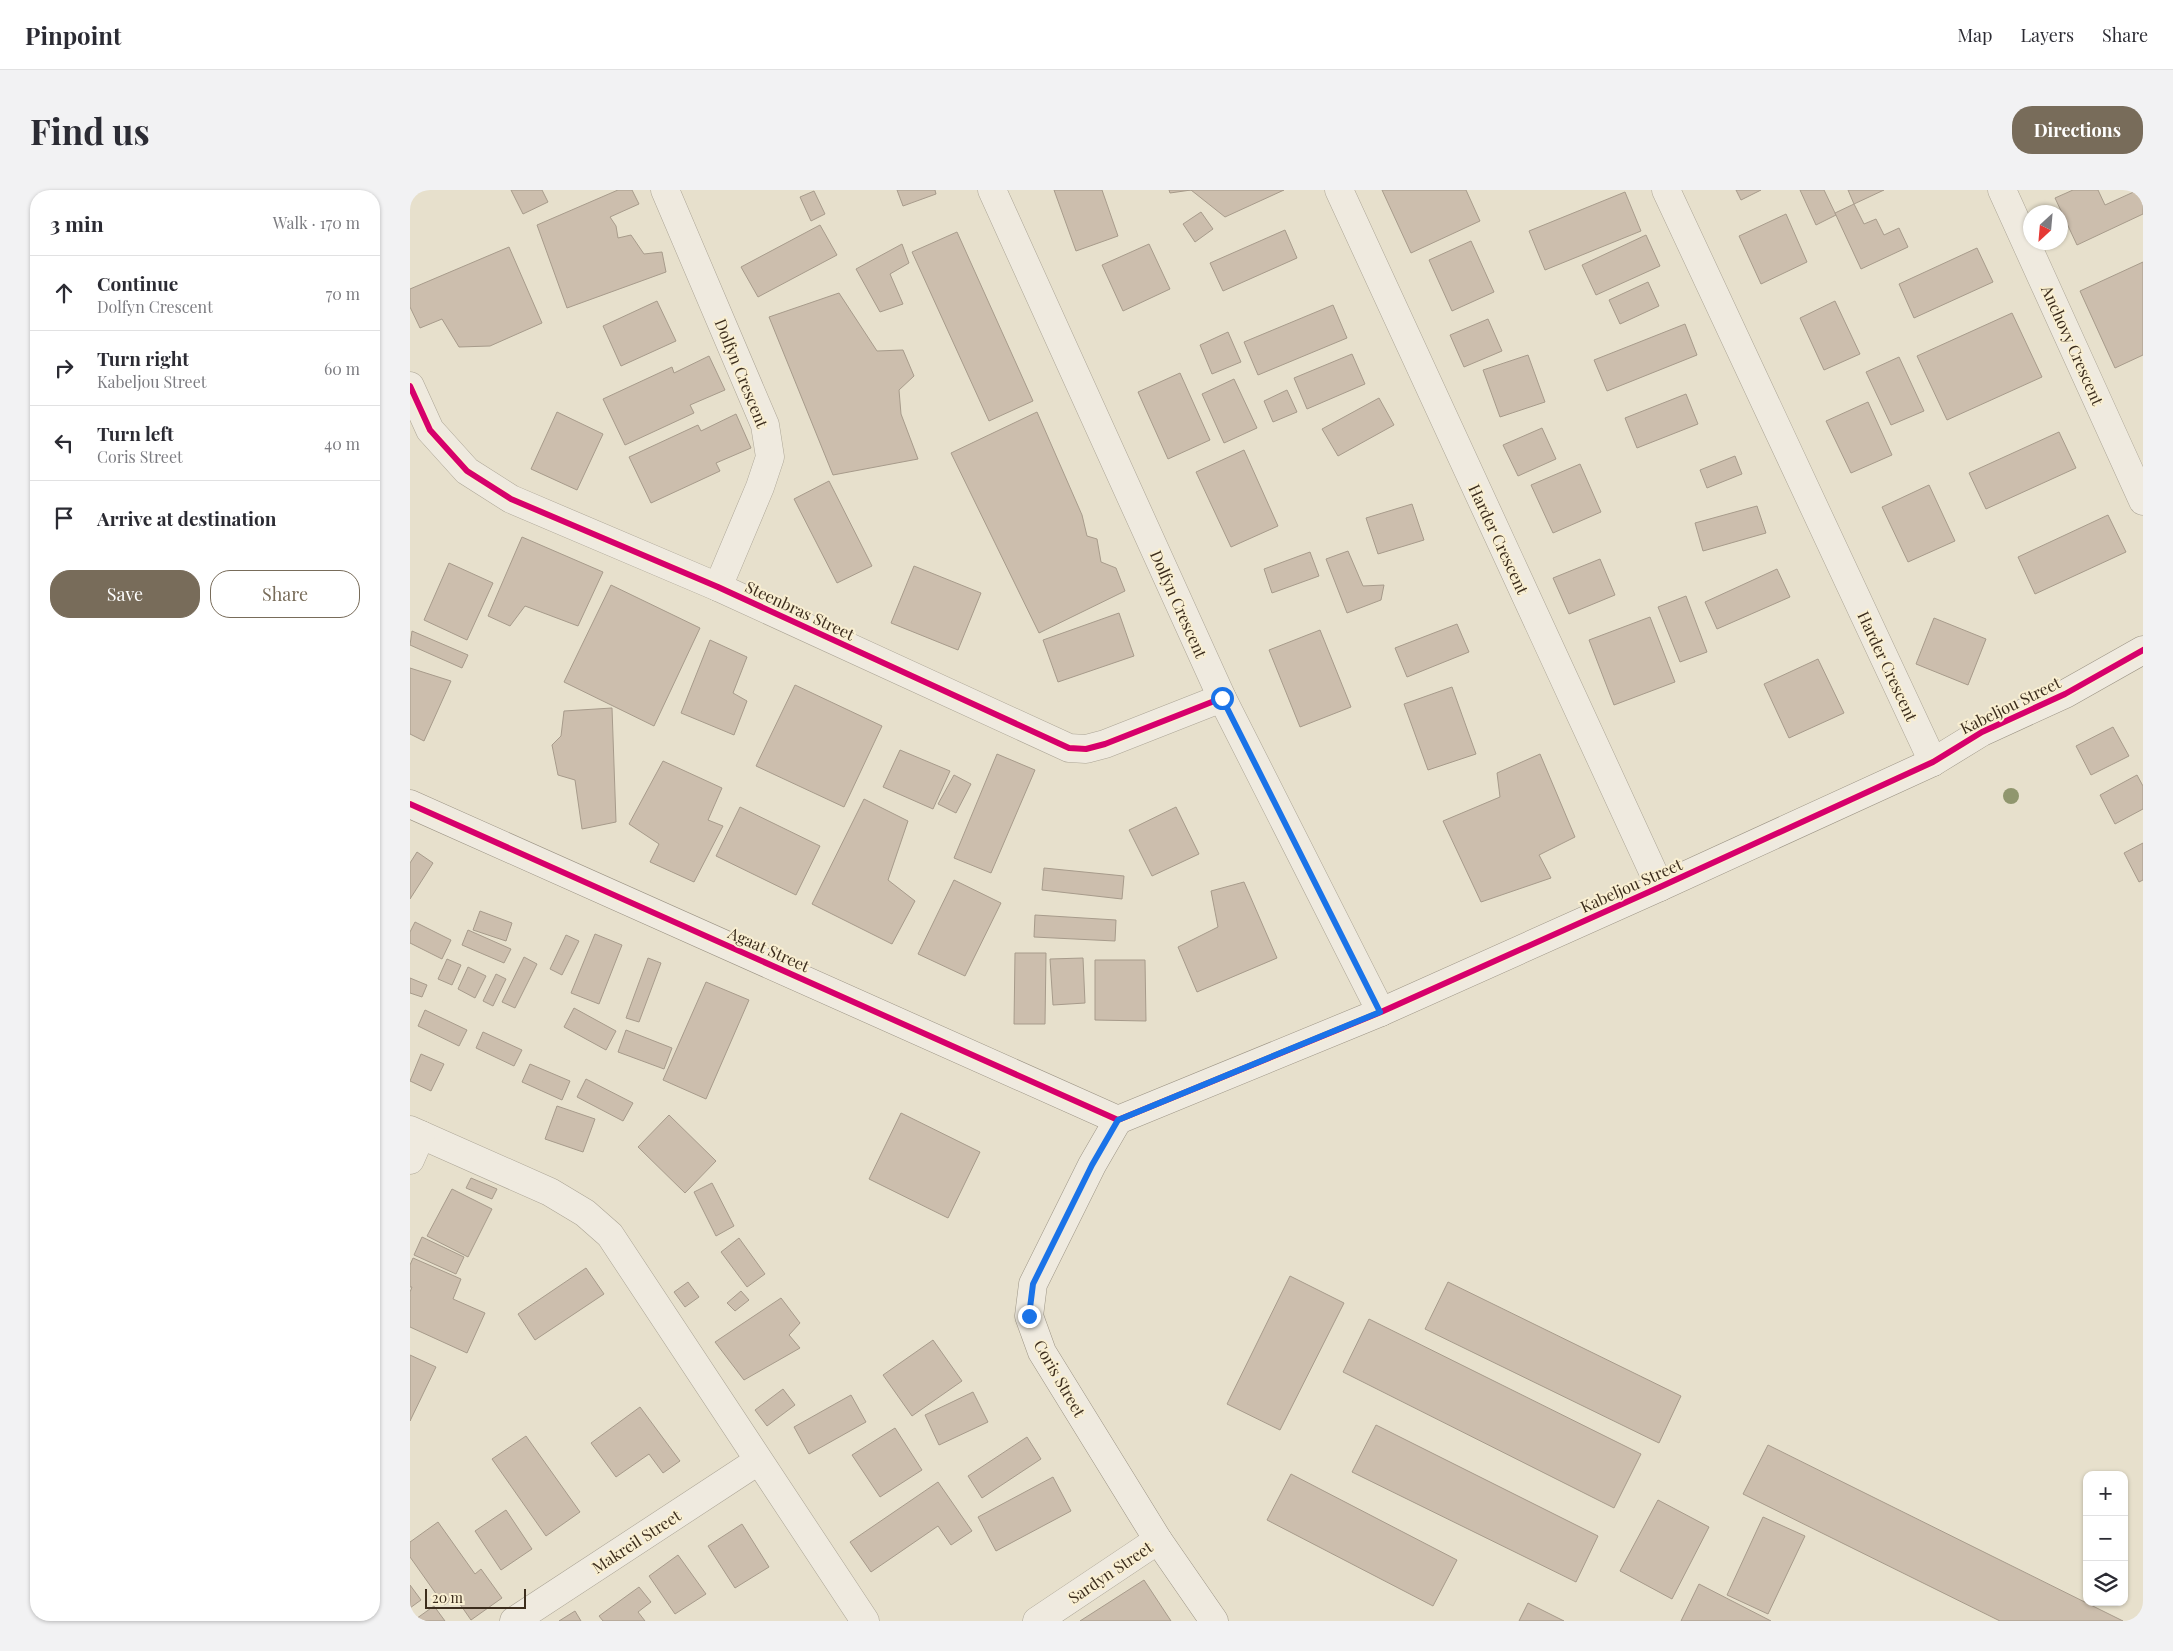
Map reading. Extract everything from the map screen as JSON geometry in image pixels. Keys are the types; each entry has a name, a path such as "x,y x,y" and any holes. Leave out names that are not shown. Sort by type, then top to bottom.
{"street":[{"name":"Dolfyn Crescent","path":"665,190 765,425 770,457 760,487 718,587"},
{"name":"Dolfyn Crescent","path":"992,190 1222,698 1380,1012"},
{"name":"Harder Crescent","path":"1339,190 1660,887"},
{"name":"Harder Crescent","path":"1666,190 1933,762"},
{"name":"Anchovy Crescent","path":"2002,190 2143,501"},
{"name":"Steenbras Street","path":"410,386 430,430 467,471 511,499 718,587 1069,748 1086,749 1105,744 1222,698"},
{"name":"Kabeljou Street","path":"1118,1120 1380,1012 1933,762 1982,732 2065,694 2143,650"},
{"name":"Agaat Street","path":"410,804 1118,1120"},
{"name":"Coris Street","path":"1118,1120 1092,1165 1033,1284 1029,1316 1042,1352 1158,1540 1214,1621"},
{"path":"410,1160 416,1133 550,1192 585,1213 610,1235 865,1621"},
{"name":"Makreil Street","path":"514,1621 758,1461"},
{"name":"Sardyn Street","path":"1037,1621 1158,1540"}],"building":[{"path":"511,190 542,190 548,202 523,214"},
{"path":"618,190 632,190 639,204 610,217 616,226 618,238 631,235 644,254 662,252 666,272 567,308 537,225"},
{"path":"897,190 935,190 936,194 903,206"},
{"path":"1054,190 1102,190 1118,236 1076,251"},
{"path":"1169,190 1191,190 1170,193"},
{"path":"1191,190 1284,190 1225,217"},
{"path":"1382,190 1466,190 1480,221 1411,253"},
{"path":"1736,190 1761,190 1741,200"},
{"path":"1800,190 1824,190 1836,215 1816,225"},
{"path":"1848,190 1884,190 1854,204"},
{"path":"2073,190 2098,190 2105,205 2138,190 2143,190 2143,214 2077,245 2068,226 2068,205 2058,205 2055,198"},
{"path":"814,191 825,214 811,221 800,197"},
{"path":"1625,192 1641,231 1545,270 1529,231"},
{"path":"1854,204 1864,224 1876,219 1884,235 1899,228 1908,247 1861,269 1835,213"},
{"path":"1201,212 1213,229 1195,242 1183,224"},
{"path":"1786,214 1807,262 1761,284 1739,236"},
{"path":"820,225 837,255 758,297 741,267"},
{"path":"1285,230 1297,258 1223,291 1210,263"},
{"path":"957,232 1033,401 989,421 912,252"},
{"path":"1646,235 1660,266 1596,295 1582,265"},
{"path":"1471,241 1494,292 1452,311 1429,260"},
{"path":"902,244 909,263 890,274 903,304 880,312 856,269"},
{"path":"1149,244 1170,289 1123,311 1102,265"},
{"path":"509,247 542,323 490,346 459,347 442,319 420,328 410,307 410,289"},
{"path":"1977,248 1993,282 1914,318 1899,284"},
{"path":"2143,262 2143,355 2115,368 2080,291"},
{"path":"1648,282 1659,306 1620,324 1609,300"},
{"path":"839,293 877,351 903,350 914,376 899,390 901,414 918,459 833,475 769,317"},
{"path":"657,301 676,341 621,366 603,326"},
{"path":"1835,301 1860,354 1824,370 1800,318"},
{"path":"1333,305 1347,338 1258,375 1244,342"},
{"path":"2012,313 2042,377 1947,420 1917,356"},
{"path":"1488,319 1502,351 1464,367 1450,335"},
{"path":"1685,324 1697,355 1607,391 1594,360"},
{"path":"1228,332 1241,362 1212,374 1200,345"},
{"path":"1352,354 1365,384 1307,409 1294,378"},
{"path":"1528,355 1545,402 1500,417 1483,370"},
{"path":"709,356 725,390 690,405 694,413 625,445 603,399 672,367 674,373"},
{"path":"1899,357 1924,411 1891,425 1866,372"},
{"path":"1180,373 1210,440 1168,459 1138,392"},
{"path":"1234,379 1257,428 1224,443 1202,394"},
{"path":"1287,390 1297,412 1273,422 1264,401"},
{"path":"1686,394 1698,424 1637,448 1625,418"},
{"path":"1379,398 1394,425 1338,456 1322,429"},
{"path":"1868,402 1892,455 1851,473 1826,421"},
{"path":"557,412 603,434 577,490 531,469"},
{"path":"1037,412 1082,515 1087,536 1097,539 1101,562 1116,568 1125,591 1039,633 951,453"},
{"path":"736,414 751,448 716,463 720,471 651,503 629,457 698,425 701,431"},
{"path":"1542,428 1556,459 1518,476 1503,445"},
{"path":"2059,432 2076,468 1986,509 1969,473"},
{"path":"1244,450 1278,526 1231,547 1196,472"},
{"path":"1735,456 1742,474 1707,488 1700,470"},
{"path":"1580,464 1601,512 1553,533 1531,485"},
{"path":"829,481 872,566 837,583 794,499"},
{"path":"1929,485 1955,541 1908,562 1882,507"},
{"path":"1412,504 1424,540 1378,554 1366,518"},
{"path":"1757,506 1766,533 1703,551 1695,523"},
{"path":"2108,515 2126,552 2035,594 2018,557"},
{"path":"522,537 603,572 578,626 525,606 510,626 488,616"},
{"path":"1348,551 1363,586 1384,585 1381,600 1347,613 1326,559"},
{"path":"1310,552 1319,576 1272,593 1264,569"},
{"path":"1600,559 1615,595 1569,614 1553,578"},
{"path":"449,563 493,583 467,640 424,620"},
{"path":"914,566 981,593 958,650 891,623"},
{"path":"1777,569 1790,597 1717,629 1705,602"},
{"path":"611,585 700,628 654,726 564,682"},
{"path":"1686,596 1707,652 1680,662 1658,607"},
{"path":"1119,613 1134,656 1058,682 1043,640"},
{"path":"1650,617 1675,682 1614,705 1589,640"},
{"path":"1934,618 1986,639 1968,685 1916,664"},
{"path":"1457,624 1469,652 1407,677 1395,648"},
{"path":"1320,630 1351,707 1300,727 1269,650"},
{"path":"412,631 468,655 462,668 410,645"},
{"path":"710,640 747,657 733,693 747,701 734,735 681,713"},
{"path":"1818,659 1844,713 1789,738 1764,684"},
{"path":"410,668 451,681 424,741 410,734"},
{"path":"795,685 882,726 844,807 756,766"},
{"path":"1452,687 1476,754 1428,770 1404,704"},
{"path":"612,708 616,822 582,829 575,780 558,775 552,745 561,736 564,711"},
{"path":"2113,727 2129,756 2091,775 2076,746"},
{"path":"900,750 950,771 933,809 883,787"},
{"path":"997,754 1035,770 991,873 954,858"},
{"path":"1540,754 1575,837 1539,855 1551,878 1481,902 1443,821 1500,797 1497,773"},
{"path":"663,761 722,788 708,820 723,826 694,882 650,862 659,844 629,824"},
{"path":"954,775 971,784 956,813 938,804"},
{"path":"2137,775 2143,786 2143,809 2115,824 2100,795"},
{"path":"864,799 908,821 888,880 915,901 892,944 812,904"},
{"path":"740,807 820,846 796,895 716,856"},
{"path":"1176,807 1199,854 1152,876 1129,830"},
{"path":"2143,843 2143,880 2139,882 2124,853"},
{"path":"417,852 433,863 410,899 410,863"},
{"path":"1044,868 1124,876 1122,899 1042,890"},
{"path":"954,880 1001,903 965,976 918,954"},
{"path":"1244,882 1277,958 1197,992 1178,947 1218,927 1211,891"},
{"path":"480,911 512,923 506,941 473,930"},
{"path":"1035,915 1116,920 1115,941 1034,937"},
{"path":"415,922 451,940 442,959 410,943 410,932"},
{"path":"468,930 511,949 504,963 462,945"},
{"path":"595,934 622,945 599,1004 571,993"},
{"path":"566,935 579,941 562,975 550,969"},
{"path":"1015,953 1046,953 1045,1024 1014,1024"},
{"path":"524,957 537,964 515,1008 502,1002"},
{"path":"648,958 661,963 639,1022 626,1018"},
{"path":"1083,958 1085,1003 1053,1005 1050,959"},
{"path":"447,959 461,965 452,985 438,979"},
{"path":"1095,960 1145,960 1146,1021 1095,1020"},
{"path":"468,967 486,976 475,998 458,989"},
{"path":"496,974 506,979 493,1006 483,1001"},
{"path":"410,978 427,985 422,997 410,993"},
{"path":"706,982 749,1000 706,1099 663,1080"},
{"path":"574,1008 616,1031 606,1050 564,1027"},
{"path":"425,1010 467,1030 459,1046 418,1026"},
{"path":"626,1030 672,1048 664,1069 618,1052"},
{"path":"483,1032 522,1050 514,1066 476,1048"},
{"path":"421,1054 444,1064 431,1091 410,1081"},
{"path":"530,1064 570,1081 562,1100 522,1082"},
{"path":"586,1079 633,1103 623,1121 577,1097"},
{"path":"557,1106 595,1119 583,1152 545,1139"},
{"path":"901,1113 980,1152 948,1218 869,1179"},
{"path":"669,1115 716,1161 685,1193 638,1147"},
{"path":"471,1178 497,1189 492,1199 466,1188"},
{"path":"712,1183 734,1226 716,1236 694,1192"},
{"path":"452,1189 492,1209 468,1257 427,1236"},
{"path":"422,1237 464,1257 456,1274 414,1255"},
{"path":"739,1238 765,1274 747,1287 721,1252"},
{"path":"413,1258 461,1279 453,1299 485,1313 467,1353 410,1327 410,1292 412,1287 410,1287 410,1265"},
{"path":"586,1268 604,1294 535,1340 518,1314"},
{"path":"1290,1276 1344,1303 1280,1430 1227,1404"},
{"path":"688,1282 699,1297 685,1307 674,1292"},
{"path":"1448,1282 1681,1396 1659,1443 1425,1329"},
{"path":"741,1291 749,1300 735,1311 727,1303"},
{"path":"781,1298 800,1323 789,1335 800,1348 744,1380 715,1342"},
{"path":"1369,1319 1641,1454 1614,1508 1343,1372"},
{"path":"933,1340 962,1381 912,1416 883,1375"},
{"path":"410,1355 436,1367 410,1421"},
{"path":"783,1389 795,1405 767,1426 755,1410"},
{"path":"973,1392 988,1422 939,1445 925,1415"},
{"path":"851,1395 866,1422 809,1454 794,1427"},
{"path":"640,1407 680,1461 663,1473 649,1454 616,1477 591,1443"},
{"path":"1376,1425 1598,1536 1576,1582 1352,1472"},
{"path":"895,1428 922,1470 880,1497 852,1455"},
{"path":"526,1436 580,1512 546,1536 492,1459"},
{"path":"1027,1437 1041,1459 982,1498 968,1476"},
{"path":"1768,1445 2083,1601 2083,1606 2093,1606 2123,1621 2000,1621 1743,1494"},
{"path":"1291,1474 1457,1560 1433,1606 1267,1520"},
{"path":"1053,1477 1071,1511 996,1551 978,1517"},
{"path":"938,1482 972,1531 951,1545 938,1526 871,1572 850,1542"},
{"path":"1658,1500 1709,1527 1672,1599 1620,1571"},
{"path":"506,1510 532,1549 501,1570 475,1531"},
{"path":"1763,1517 1805,1536 1768,1614 1727,1595"},
{"path":"438,1522 475,1574 481,1569 502,1598 471,1620 455,1597 444,1605 410,1557 410,1542"},
{"path":"742,1524 769,1567 735,1588 708,1546"},
{"path":"678,1555 706,1594 675,1614 649,1576"},
{"path":"1144,1580 1171,1621 1080,1621"},
{"path":"1699,1584 1771,1621 1681,1621"},
{"path":"410,1585 421,1600 410,1608"},
{"path":"639,1587 651,1602 638,1612 645,1621 603,1621 599,1616"},
{"path":"1528,1603 1564,1621 1519,1621"},
{"path":"434,1606 445,1621 413,1621"},
{"path":"575,1611 581,1621 559,1621"}],"cycle path":[{"path":"410,386 430,430 467,471 511,499 718,587 1069,748 1086,749 1105,744 1222,698"},
{"path":"410,804 1118,1120 1381,1012 1933,762 1982,732 2065,694 2143,650"}],"route":[{"path":"1029,1316 1033,1284 1092,1165 1118,1120 1380,1012 1222,698"}]}
